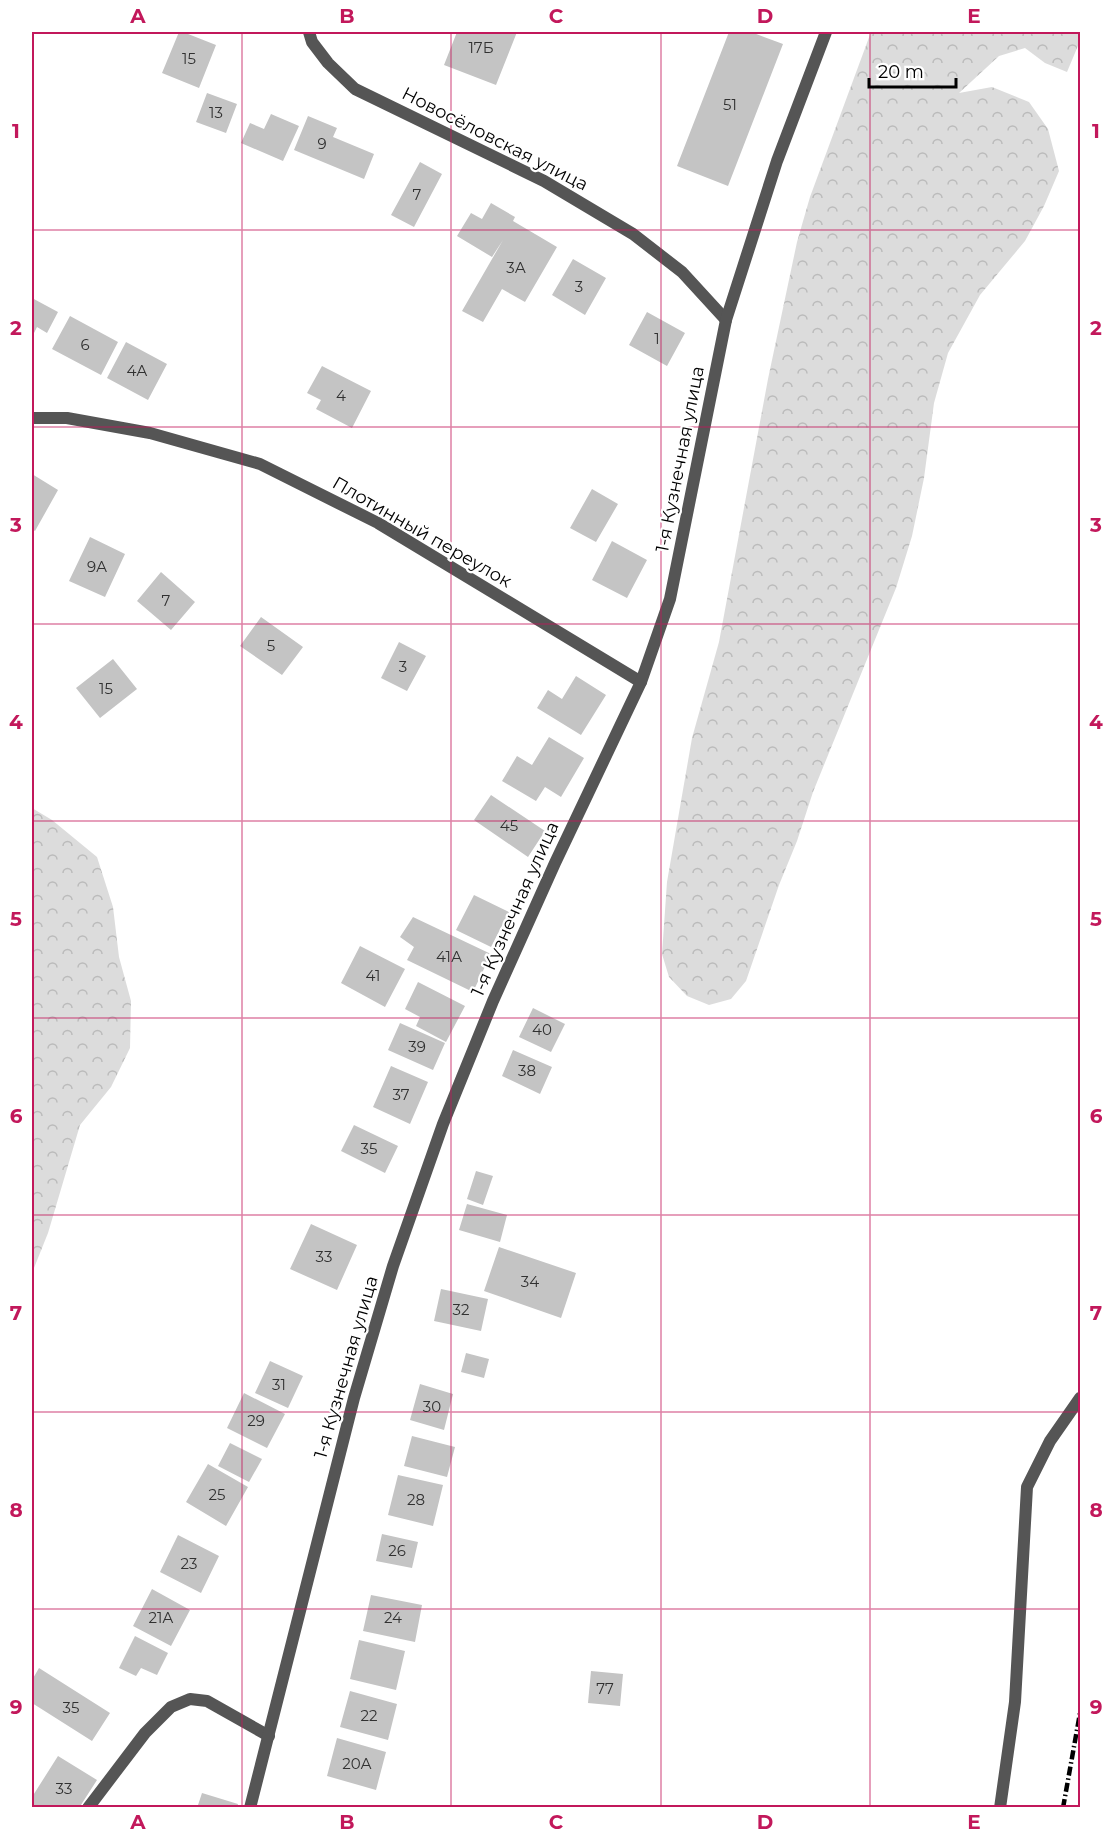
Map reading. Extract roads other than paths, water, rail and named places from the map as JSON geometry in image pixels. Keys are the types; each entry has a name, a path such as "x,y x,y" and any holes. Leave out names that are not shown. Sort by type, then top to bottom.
{"street":[{"name":"Новосёловская улица","path":"309,32 312,42 328,63 356,89 543,180 633,234 682,272 726,320"},
{"name":"1-я Кузнечная улица","path":"250,1808 354,1398 393,1266 442,1124 493,1001 545,884 641,682 670,598 726,320 777,161 826,32"},
{"name":"Плотинный переулок","path":"32,418 67,418 150,432 260,464 378,523 641,682"},
{"path":"1000,1808 1015,1702 1027,1487 1050,1441 1080,1398"},
{"path":"88,1808 145,1733 171,1707 190,1700 207,1701 269,1736"}],"railway":[{"path":"1063,1808 1080,1713"}]}
